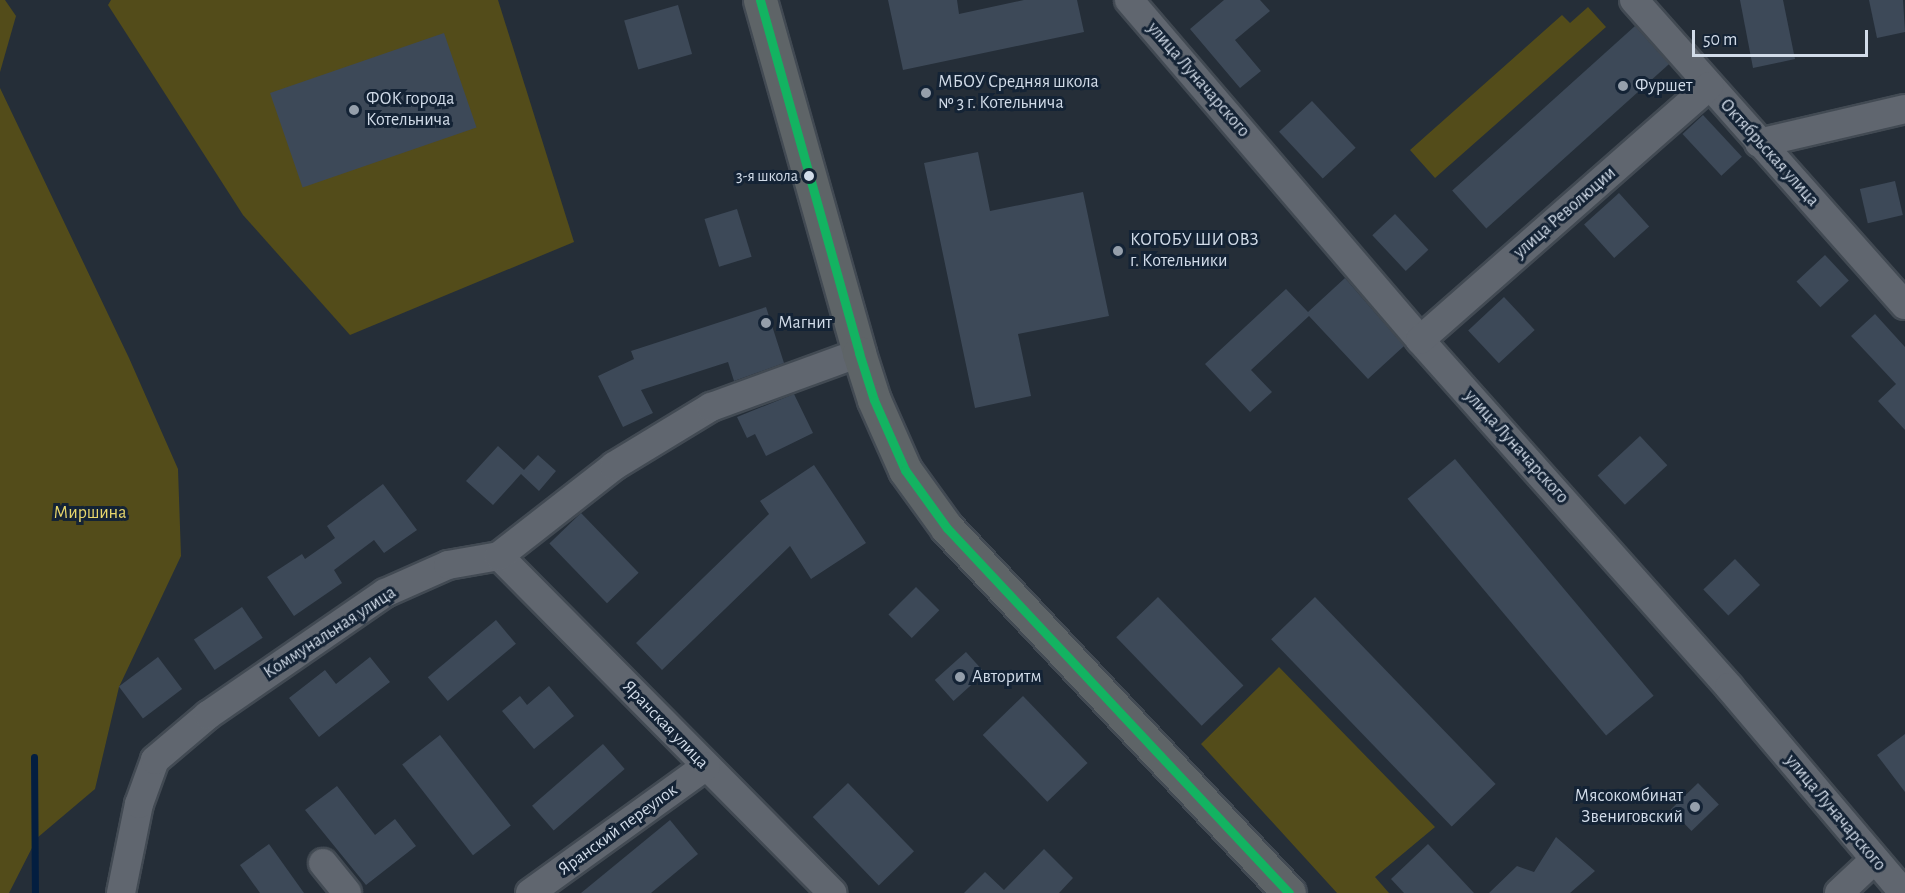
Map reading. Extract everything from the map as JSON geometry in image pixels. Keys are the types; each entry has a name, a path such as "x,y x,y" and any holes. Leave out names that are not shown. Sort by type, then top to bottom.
{"main road":[{"path":"760,0 859,353 874,400 905,470 947,528 1289,893"}],"street":[{"name":"улица Луначарского","path":"1129,0 1420,340 1728,687 1904,893"},
{"name":"Октябрьская улица","path":"1634,0 1905,305"},
{"name":"улица Революции","path":"1420,340 1709,86"},
{"path":"1759,142 1905,109"},
{"name":"Коммунальная улица","path":"122,893 139,804 155,760 208,715 385,593 448,565 499,556 614,466 711,407 859,353"},
{"name":"Яранская улица","path":"499,556 833,893"},
{"name":"Яранский переулок","path":"530,893 706,766"},
{"path":"1839,893 1874,860"},
{"path":"323,862 347,893"}],"green space":[{"path":"0,0 5,0 16,16 0,72"},
{"name":"ФОК города Котельнича","path":"111,0 498,0 574,242 350,335 243,215 108,5"},
{"path":"1588,7 1606,27 1435,178 1410,150 1562,15 1570,23"},
{"name":"Миршина","path":"0,88 129,358 178,469 181,556 119,687 95,789 37,838 9,893 0,893"},
{"path":"1279,667 1435,827 1375,877 1389,893 1337,893 1201,744"}],"building":[{"path":"888,0 957,0 959,14 1024,0 1077,0 1084,32 903,70"},
{"path":"1224,0 1260,0 1270,11 1235,40 1261,71 1240,88 1190,29"},
{"path":"1740,0 1783,0 1795,59 1753,68"},
{"path":"1869,0 1903,0 1905,32 1877,38"},
{"path":"678,5 692,54 638,69 624,20"},
{"path":"1635,26 1669,64 1486,229 1452,191"},
{"path":"444,33 477,128 303,187 270,93"},
{"path":"1312,101 1356,148 1323,178 1279,132"},
{"path":"1703,115 1742,157 1721,176 1683,134"},
{"path":"978,152 990,211 1083,192 1109,316 1018,334 1031,396 975,408 924,163"},
{"path":"1895,181 1903,215 1868,223 1860,189"},
{"path":"1619,193 1649,226 1614,258 1584,224"},
{"path":"737,209 752,257 719,267 704,219"},
{"path":"1395,214 1428,250 1406,271 1372,235"},
{"path":"1825,255 1849,281 1820,307 1796,282"},
{"path":"1345,278 1404,346 1368,379 1309,316 1251,370 1272,392 1250,412 1205,364 1286,289 1308,312"},
{"path":"1504,297 1535,330 1499,363 1468,330"},
{"path":"766,307 784,363 734,381 728,362 641,390 653,413 623,427 598,376 634,359 631,351"},
{"path":"1875,314 1905,347 1905,430 1878,401 1896,384 1851,336"},
{"path":"794,394 813,433 766,456 755,434 747,438 737,417"},
{"path":"1640,436 1667,465 1625,505 1598,476"},
{"path":"498,446 524,470 538,455 556,471 539,491 521,474 493,505 466,481"},
{"path":"1455,459 1654,696 1606,736 1408,499"},
{"path":"814,465 866,543 811,579 790,546 662,670 636,643 769,514 760,501"},
{"path":"383,484 417,530 384,553 374,540 334,570 342,583 294,616 267,577 302,554 305,559 335,538 327,526"},
{"path":"581,513 639,573 607,603 549,544"},
{"path":"1735,559 1760,585 1728,615 1703,590"},
{"path":"916,587 939,610 912,638 888,615"},
{"path":"1158,597 1243,685 1202,726 1116,637"},
{"path":"1315,597 1496,784 1452,826 1271,639"},
{"path":"242,607 263,638 215,670 194,639"},
{"path":"496,620 516,644 448,701 428,677"},
{"name":"Авторитм","path":"966,652 985,673 954,701 935,680"},
{"path":"158,657 182,689 143,718 119,686"},
{"path":"370,657 390,682 319,737 289,698 325,670 336,684"},
{"path":"549,686 574,716 534,749 502,711 520,696 527,705"},
{"path":"1023,696 1088,763 1047,802 983,735"},
{"path":"1905,734 1905,792 1877,755"},
{"path":"440,735 511,826 473,855 402,765"},
{"path":"603,744 625,769 554,831 532,806"},
{"path":"848,783 914,851 879,885 813,817"},
{"path":"1698,783 1719,805 1692,831 1671,809"},
{"path":"337,786 375,835 395,819 416,846 366,885 305,810"},
{"path":"670,820 698,854 651,893 581,893"},
{"path":"1556,837 1595,871 1570,893 1489,893 1517,866 1534,872"},
{"path":"269,844 304,893 260,893 240,865"},
{"path":"1428,844 1474,893 1404,893 1391,879"},
{"path":"1044,849 1073,878 1059,893 964,893 985,872 1004,890"}],"waterway":[{"path":"34,757 35,893"}],"transit line":[{"path":"760,0 859,353 874,400 905,470 947,528 1289,893"}],"place":[{"name":"Фуршет","path":"1623,86"},
{"name":"МБОУ Средняя школа № 3 г. Котельнича","path":"926,93"},
{"name":"ФОК города Котельнича","path":"354,110"},
{"name":"3-я школа","path":"809,176"},
{"name":"КОГОБУ ШИ ОВЗ г. Котельники","path":"1118,251"},
{"name":"Магнит","path":"766,323"},
{"name":"Авторитм","path":"960,677"},
{"name":"Мясокомбинат Звениговский","path":"1695,807"}]}
